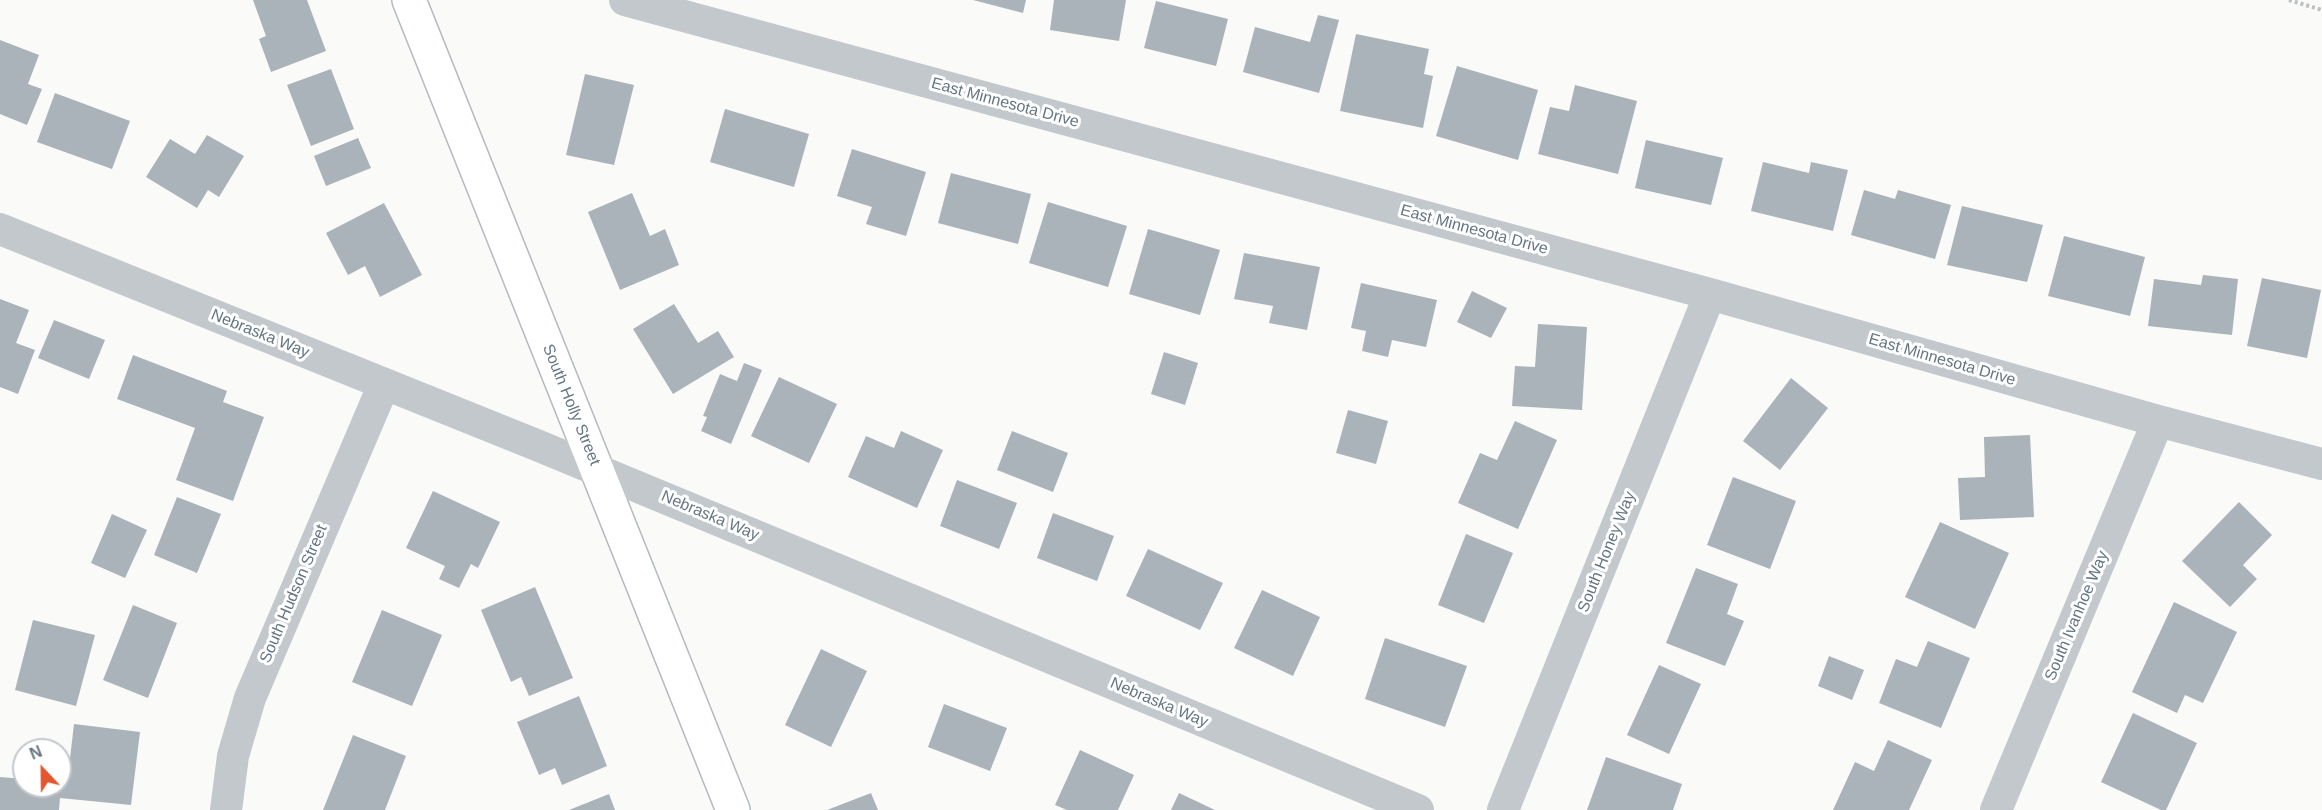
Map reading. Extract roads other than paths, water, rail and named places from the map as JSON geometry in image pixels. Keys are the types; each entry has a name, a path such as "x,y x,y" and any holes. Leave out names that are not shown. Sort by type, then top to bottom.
{"main road":[{"name":"South Holly Street","path":"409,0 733,810"}],"street":[{"name":"East Minnesota Drive","path":"625,0 1710,294 2157,421 2322,464"},
{"name":"Nebraska Way","path":"0,229 597,470 1418,810"},
{"name":"South Honey Way","path":"1503,810 1710,294"},
{"name":"South Hudson Street","path":"226,810 233,756 250,698 384,384"},
{"name":"South Ivanhoe Way","path":"1996,810 2157,421"}]}
